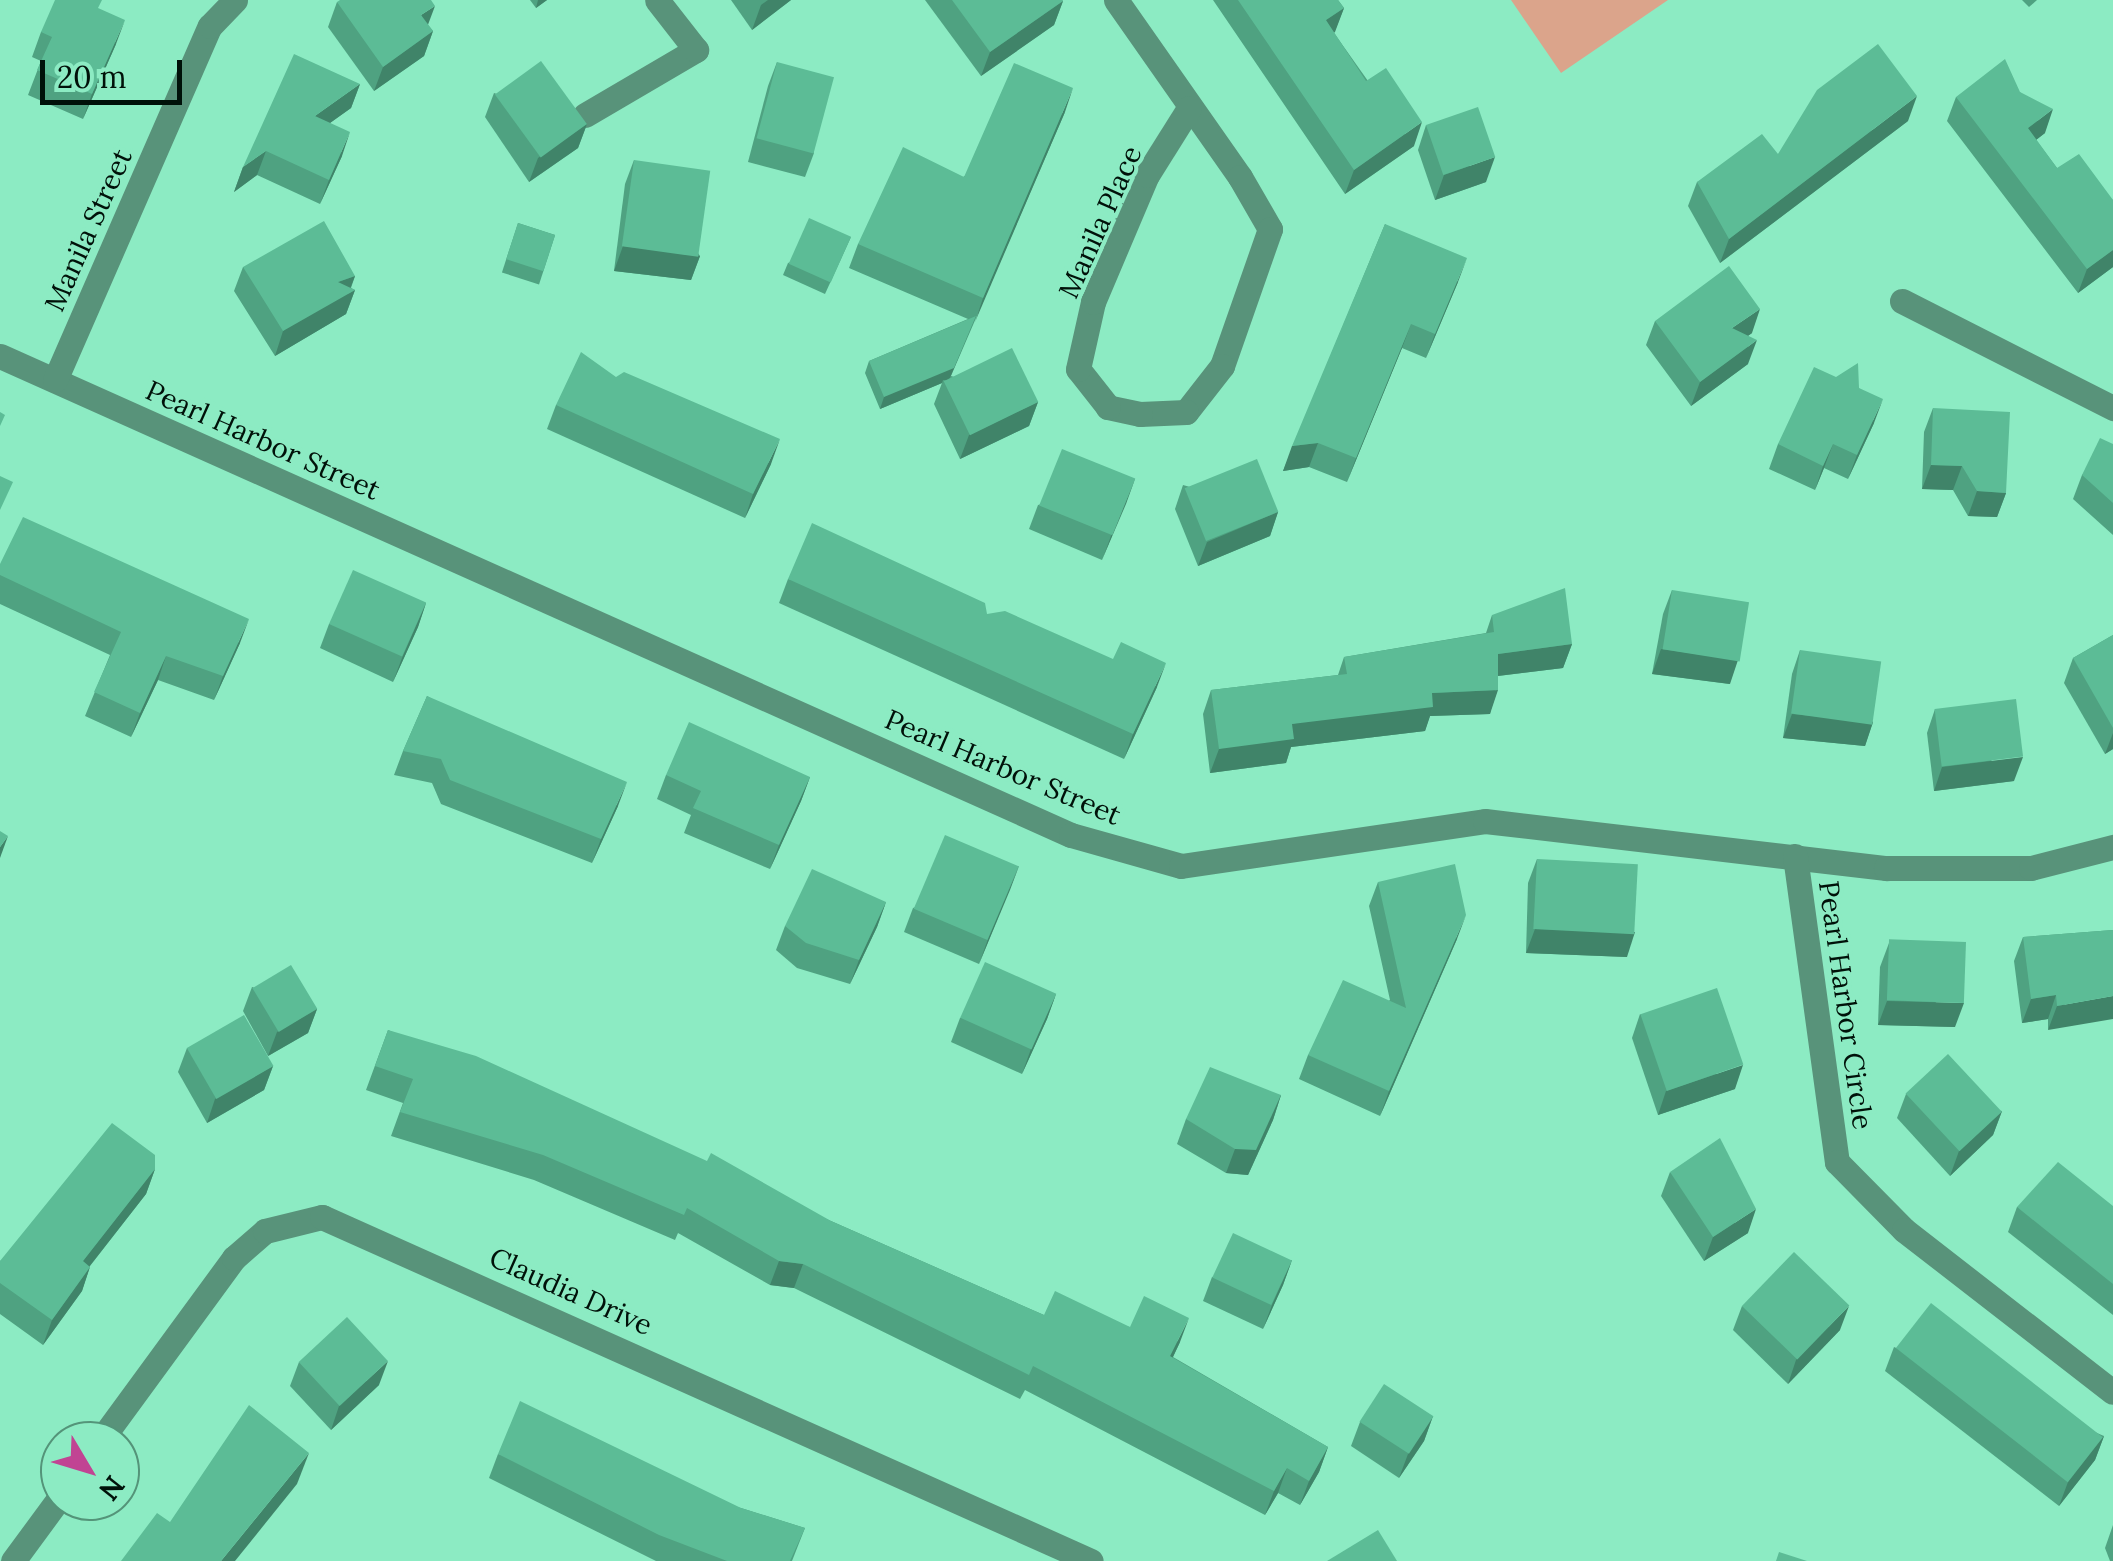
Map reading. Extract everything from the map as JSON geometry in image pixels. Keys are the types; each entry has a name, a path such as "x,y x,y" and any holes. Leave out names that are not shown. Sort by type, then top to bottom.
{"street":[{"name":"Manila Street","path":"56,380 210,26 235,0"},
{"path":"585,115 696,50 658,0"},
{"name":"Manila Place","path":"1116,0 1189,108 1270,229 1222,366 1186,412 1108,407 1078,369 1093,302 1147,175 1189,108"},
{"path":"1902,301 2113,408"},
{"name":"Pearl Harbor Street","path":"0,356 1071,835 1181,866 1485,820 1886,868 2031,868 2113,847"},
{"name":"Pearl Harbor Circle","path":"1795,856 1837,1162 1904,1230 2113,1392"},
{"name":"Claudia Drive","path":"115,1421 234,1258 265,1231 322,1217 1091,1561"},
{"path":"13,1561 42,1521"}],"shaded area":[{"path":"1511,0 1668,0 1561,73"}],"building":[{"path":"55,0 102,0 98,8 125,20 92,94 37,70 52,37 41,32"},
{"path":"431,0 435,6 421,15 433,31 383,67 337,2"},
{"path":"952,0 1062,0 1063,1 990,52"},
{"path":"1238,0 1338,0 1344,8 1326,20 1366,81 1386,68 1422,122 1354,170"},
{"path":"1878,44 1917,96 1729,239 1697,182 1762,134 1778,154 1817,90"},
{"path":"294,54 360,84 315,116 350,132 329,180 266,151 243,167"},
{"path":"2005,59 2020,92 2053,109 2028,128 2057,168 2079,154 2113,200 2113,250 2087,269 1956,97"},
{"path":"541,61 587,124 541,158 495,95"},
{"path":"777,62 834,77 814,154 757,138"},
{"path":"1014,63 1073,88 983,298 858,244 903,147 964,177"},
{"path":"1478,107 1495,157 1443,175 1426,125"},
{"path":"634,160 710,171 698,257 622,246"},
{"path":"809,218 851,237 831,282 789,264"},
{"path":"324,221 355,276 338,282 355,290 283,331 243,267"},
{"path":"518,223 555,235 543,271 506,259"},
{"path":"1385,224 1467,258 1435,334 1411,324 1356,458 1318,443 1292,446"},
{"path":"1729,266 1760,309 1732,328 1757,340 1700,382 1655,321"},
{"path":"976,316 954,368 884,397 869,361"},
{"path":"1012,348 1038,402 970,435 944,381"},
{"path":"581,352 616,377 624,372 780,439 753,494 556,405"},
{"path":"1858,363 1859,388 1883,399 1857,455 1833,444 1823,466 1778,444 1814,367 1836,377"},
{"path":"1933,408 2010,412 2006,493 1977,491 1962,466 1931,465"},
{"path":"2100,438 2113,444 2113,503 2082,475"},
{"path":"1062,449 1135,479 1112,535 1039,506"},
{"path":"1257,459 1278,512 1206,541 1185,488"},
{"path":"0,476 13,482 0,510"},
{"path":"23,517 249,619 223,676 166,656 140,713 94,692 121,632 0,575 0,564"},
{"path":"812,523 985,603 987,614 1005,611 1113,659 1121,642 1166,663 1133,734 788,579"},
{"path":"353,570 426,603 402,656 329,624"},
{"path":"1565,588 1572,644 1498,654 1498,690 1432,693 1433,707 1292,724 1294,739 1219,749 1211,690 1347,674 1344,657 1494,632 1492,615"},
{"path":"1672,590 1749,602 1740,661 1663,649"},
{"path":"2113,635 2113,728 2073,658"},
{"path":"1800,650 1881,661 1872,725 1791,713"},
{"path":"427,696 627,782 601,839 450,780 441,759 403,751"},
{"path":"2016,699 2023,757 1942,767 1935,709"},
{"path":"689,722 810,777 779,845 693,808 701,791 666,775"},
{"path":"0,831 8,836 0,847"},
{"path":"945,835 1019,866 987,940 914,909"},
{"path":"1537,859 1638,864 1634,934 1533,929"},
{"path":"1455,864 1466,915 1389,1091 1308,1055 1343,980 1406,1008 1378,882"},
{"path":"812,869 886,902 859,960 806,943 785,926"},
{"path":"2113,930 2113,996 2057,1006 2056,995 2031,999 2023,937"},
{"path":"1889,939 1966,942 1964,1003 1887,1000"},
{"path":"985,962 1056,994 1031,1049 960,1018"},
{"path":"291,965 317,1009 279,1032 252,988"},
{"path":"1717,988 1743,1065 1667,1091 1640,1014"},
{"path":"244,1015 274,1066 216,1099 187,1048"},
{"path":"388,1030 476,1056 707,1161 711,1153 831,1221 1044,1315 1055,1291 1130,1327 1144,1296 1189,1318 1170,1356 1328,1447 1309,1481 1287,1468 1274,1491 1033,1366 1029,1375 803,1264 779,1261 687,1208 684,1215 543,1155 400,1112 413,1079 375,1066"},
{"path":"1948,1054 2002,1112 1959,1151 1906,1094"},
{"path":"1210,1067 1281,1095 1256,1150 1235,1149 1186,1119"},
{"path":"112,1123 155,1155 155,1169 83,1261 90,1267 52,1320 0,1283 0,1261"},
{"path":"1720,1138 1756,1209 1713,1237 1670,1172"},
{"path":"2058,1162 2113,1206 2113,1284 2017,1207"},
{"path":"1233,1233 1292,1260 1271,1305 1212,1277"},
{"path":"1794,1252 1849,1305 1797,1359 1742,1306"},
{"path":"1931,1303 2103,1437 2068,1482 1896,1348"},
{"path":"347,1317 388,1361 340,1406 299,1362"},
{"path":"1384,1384 1433,1416 1409,1454 1359,1422"},
{"path":"520,1401 741,1508 805,1528 790,1561 727,1561 659,1535 498,1454"},
{"path":"249,1405 309,1453 221,1561 121,1561 157,1513 170,1522"},
{"path":"1378,1530 1397,1561 1327,1561"},
{"path":"1779,1552 1807,1561 1776,1561"}]}
